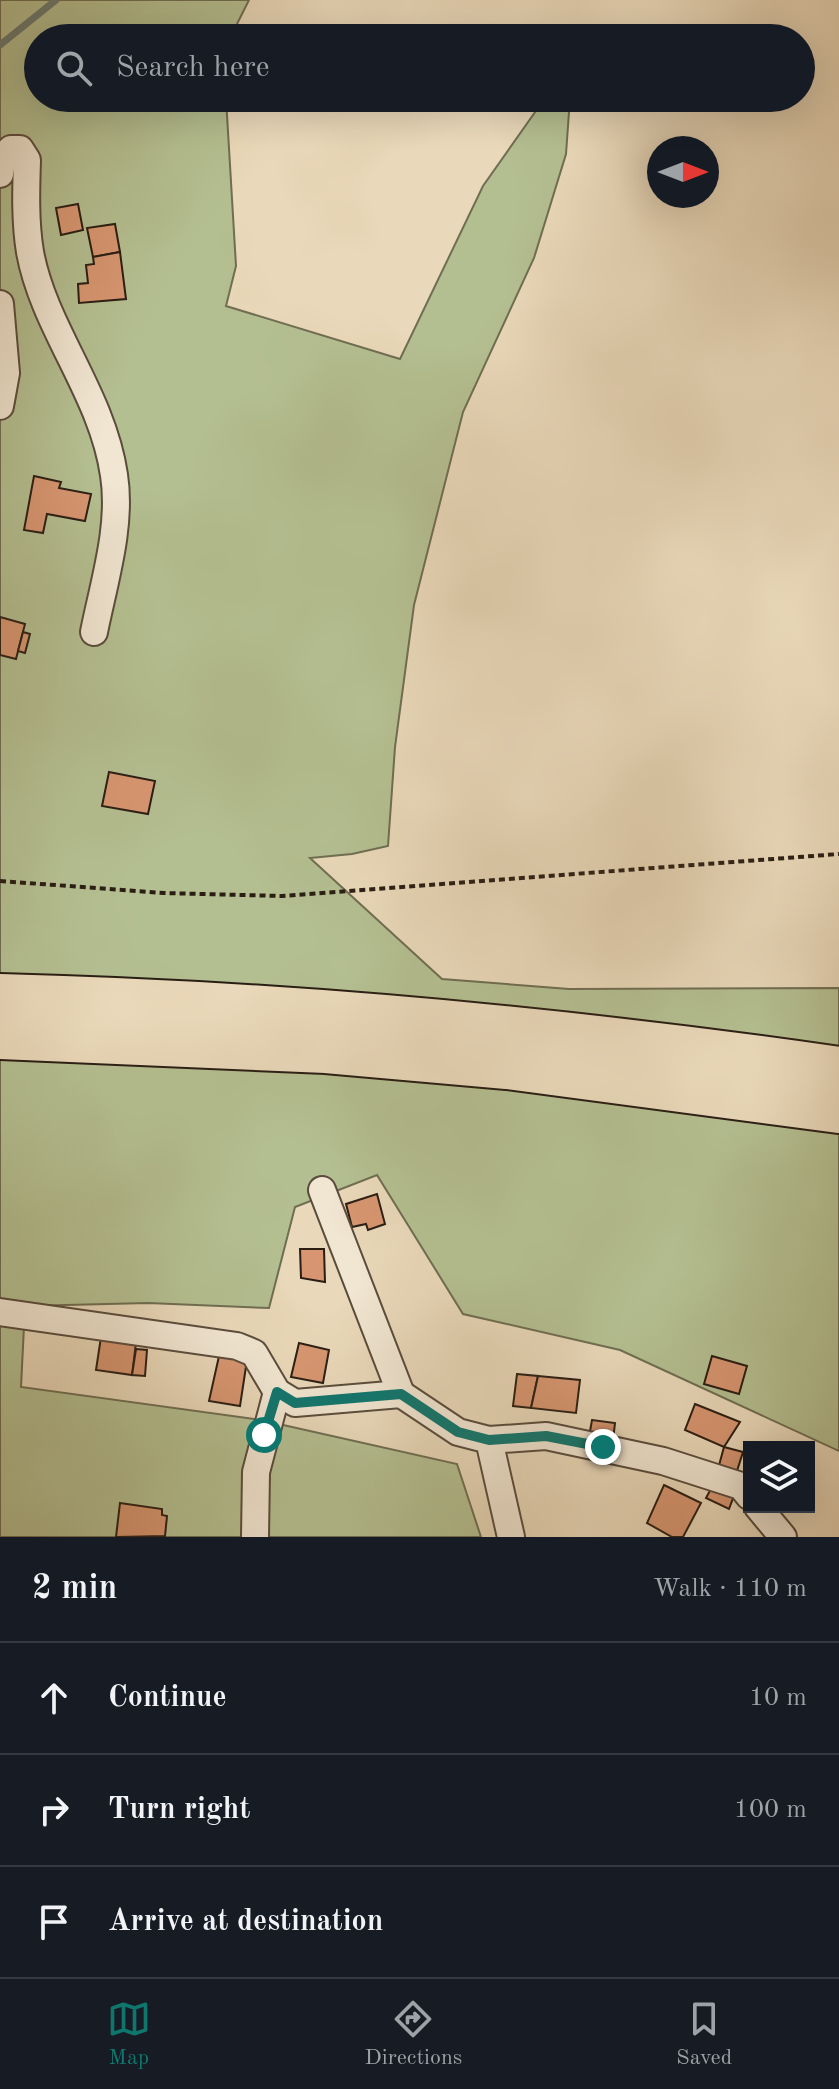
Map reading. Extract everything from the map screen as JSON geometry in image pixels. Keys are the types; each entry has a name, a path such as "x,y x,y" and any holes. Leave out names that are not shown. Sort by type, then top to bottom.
{"highway":[{"path":"0,996 152,1000 359,1014 625,1040 839,1069"},
{"path":"0,1037 326,1051 492,1066 839,1111"}],"street":[{"path":"0,174 2,157 11,149 20,149 27,160 30,253 59,330 84,378 104,430 115,476 114,533 94,632"},
{"path":"0,304 6,373 0,406"},
{"path":"322,1190 401,1394 458,1432 489,1440 546,1436 603,1447 663,1461 743,1488"},
{"path":"0,1312 237,1346 254,1353 277,1392 295,1403 401,1394"},
{"path":"255,1537 256,1472 277,1392"},
{"path":"489,1440 511,1537"},
{"path":"763,1513 783,1537"}],"path":[{"path":"0,881 164,893 282,896 839,854"}],"green space":[{"path":"0,0 249,0 237,24 24,24 24,112 227,112 236,266 226,306 400,359 483,186 535,112 569,112 566,154 534,258 463,412 414,605 395,747 388,846 352,854 310,858 442,979 569,989 839,988 839,1451 620,1350 463,1314 377,1175 295,1207 269,1308 148,1303 25,1306 21,1387 261,1420 457,1464 481,1537 0,1537"}],"building":[{"path":"78,204 83,230 61,235 56,208"},
{"path":"115,224 120,252 93,257 87,228"},
{"path":"120,252 126,299 79,303 78,284 88,283 86,265 94,264 93,257"},
{"path":"34,476 61,482 59,488 91,494 85,521 47,514 43,533 24,530"},
{"path":"0,617 25,624 16,659 0,655"},
{"path":"23,632 30,634 25,653 18,651"},
{"path":"109,772 155,781 148,814 102,806"},
{"path":"377,1194 385,1224 368,1230 366,1224 352,1227 346,1204"},
{"path":"300,1249 324,1249 325,1282 301,1278"},
{"path":"101,1337 136,1343 132,1375 96,1370"},
{"path":"299,1343 329,1350 323,1383 291,1377"},
{"path":"136,1349 147,1350 145,1376 132,1375"},
{"path":"219,1356 247,1360 240,1406 209,1401"},
{"path":"712,1356 747,1366 739,1394 704,1384"},
{"path":"517,1374 538,1376 531,1408 513,1406"},
{"path":"538,1376 580,1380 576,1413 531,1408"},
{"path":"695,1404 740,1422 724,1447 685,1430"},
{"path":"592,1420 615,1423 613,1440 589,1437"},
{"path":"724,1447 743,1452 736,1474 718,1469"},
{"path":"664,1485 701,1503 683,1537 672,1537 647,1523"},
{"path":"713,1485 735,1493 729,1509 706,1498"},
{"path":"120,1503 162,1509 162,1515 167,1516 165,1536 116,1537"}],"waterway":[{"path":"26,24 56,0"},
{"path":"0,45 24,26"}],"route":[{"path":"264,1435 277,1392 295,1403 326,1403 401,1394 458,1432 489,1440 546,1436 603,1447"}]}
